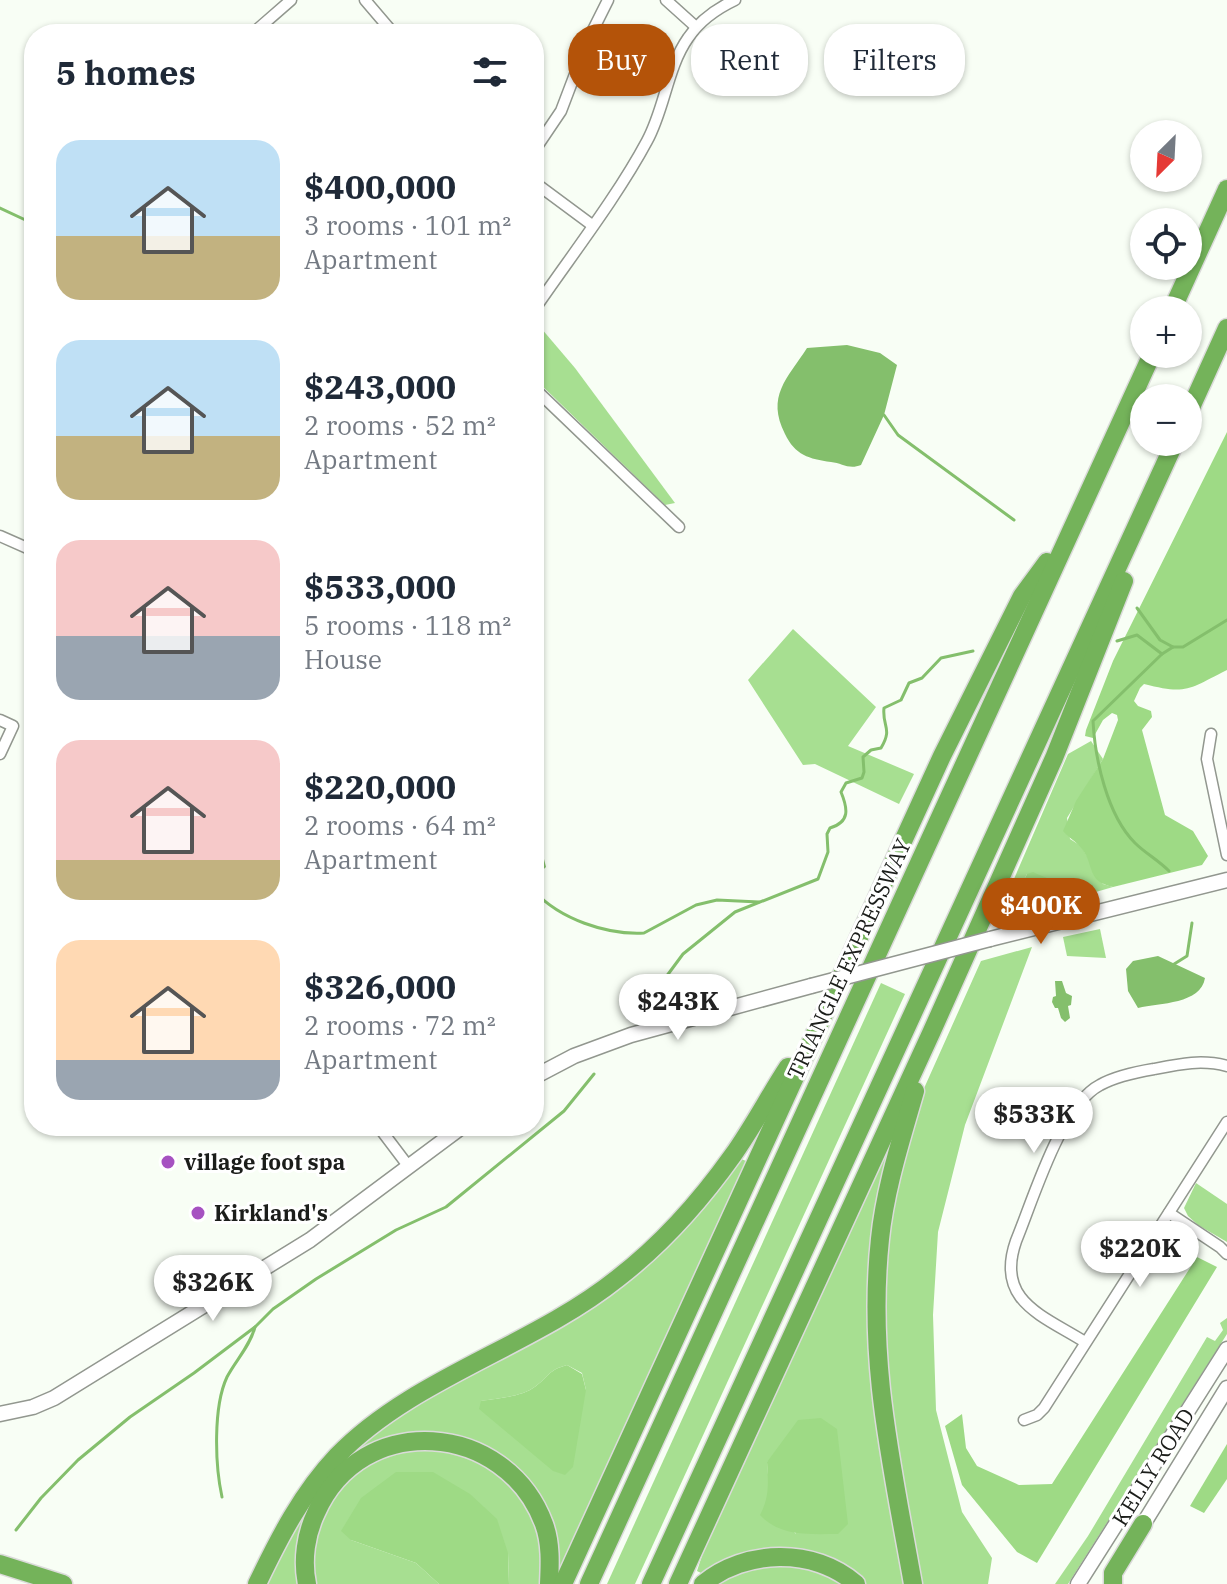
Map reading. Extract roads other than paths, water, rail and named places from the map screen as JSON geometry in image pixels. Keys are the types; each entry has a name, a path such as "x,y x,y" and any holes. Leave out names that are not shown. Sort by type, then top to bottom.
{"highway":[{"path":"1178,296 1227,189"},
{"path":"1202,384 1227,328"},
{"name":"TRIANGLE EXPRESSWAY","path":"589,1584 1146,368"},
{"path":"651,1584 1169,456"},
{"path":"678,1584 1054,758 1136,551 1140,520"},
{"path":"563,1584 819,1022 988,661 1022,596 1070,531"},
{"path":"257,1584 296,1507 338,1455 370,1426 412,1398 558,1320 619,1278 686,1214 734,1154 819,1022"},
{"path":"913,1584 881,1406 876,1357 876,1304 880,1238 892,1172 932,1031"},
{"path":"307,1584 305,1561 309,1527 333,1484 355,1464 376,1452 401,1443 424,1441 448,1442 472,1449 506,1469 521,1484 534,1501 545,1525 549,1545 549,1584"},
{"path":"1113,1584 1113,1573 1143,1524"},
{"path":"703,1584 722,1570 758,1558 783,1557 828,1566 856,1584"},
{"path":"0,1564 63,1584"}],"street":[{"path":"263,24 291,0"},
{"path":"365,0 385,24"},
{"path":"544,136 561,111 608,0"},
{"path":"666,0 693,24"},
{"path":"700,24 735,0"},
{"path":"544,295 646,145 660,114 677,58 691,35"},
{"path":"544,189 592,225"},
{"path":"544,398 679,527"},
{"path":"0,536 24,547"},
{"path":"0,720 13,726 0,754"},
{"path":"1211,734 1207,759 1221,798 1227,855"},
{"path":"544,1072 574,1056 631,1035 990,939 1227,880"},
{"path":"1085,1342 1027,1305 1014,1289 1010,1273 1010,1258 1016,1241 1066,1121 1086,1094 1100,1084 1129,1073 1190,1062 1227,1066"},
{"path":"1024,1420 1037,1415 1044,1408 1227,1122"},
{"path":"386,1136 409,1167"},
{"path":"0,1414 33,1407 54,1398 106,1368 310,1240 450,1136"},
{"path":"1169,1213 1225,1250"},
{"name":"KELLY ROAD","path":"1078,1584 1227,1349"},
{"name":"KELLY ROAD","path":"1102,1584 1227,1388"}],"waterway":[{"path":"0,208 24,219"},
{"path":"884,415 898,435 1014,520"},
{"path":"1137,608 1160,640 1173,647"},
{"path":"1117,641 1137,635 1162,654 1173,647 1183,647 1227,620"},
{"path":"646,1004 683,954 735,912 818,879 828,852 827,834 846,814 841,792 846,783 862,778 863,757 871,750 881,748 884,741 887,732 884,708 901,700 909,683 922,678 941,658 973,651"},
{"path":"1162,654 1093,721 1104,786 1117,817 1135,843 1169,871"},
{"path":"544,900 584,923 629,933 644,933 696,905 717,900 759,902"},
{"path":"1171,966 1187,956 1192,923"},
{"path":"544,1127 564,1111 594,1074"},
{"path":"16,1530 41,1498 78,1460 130,1417 194,1373 255,1327 273,1309 316,1279 396,1230 446,1207 533,1136"},
{"path":"222,1497 217,1453 219,1404 227,1377 255,1327"}],"place":[{"name":"village foot spa","path":"168,1162"},
{"name":"Kirkland's","path":"198,1213"}]}
